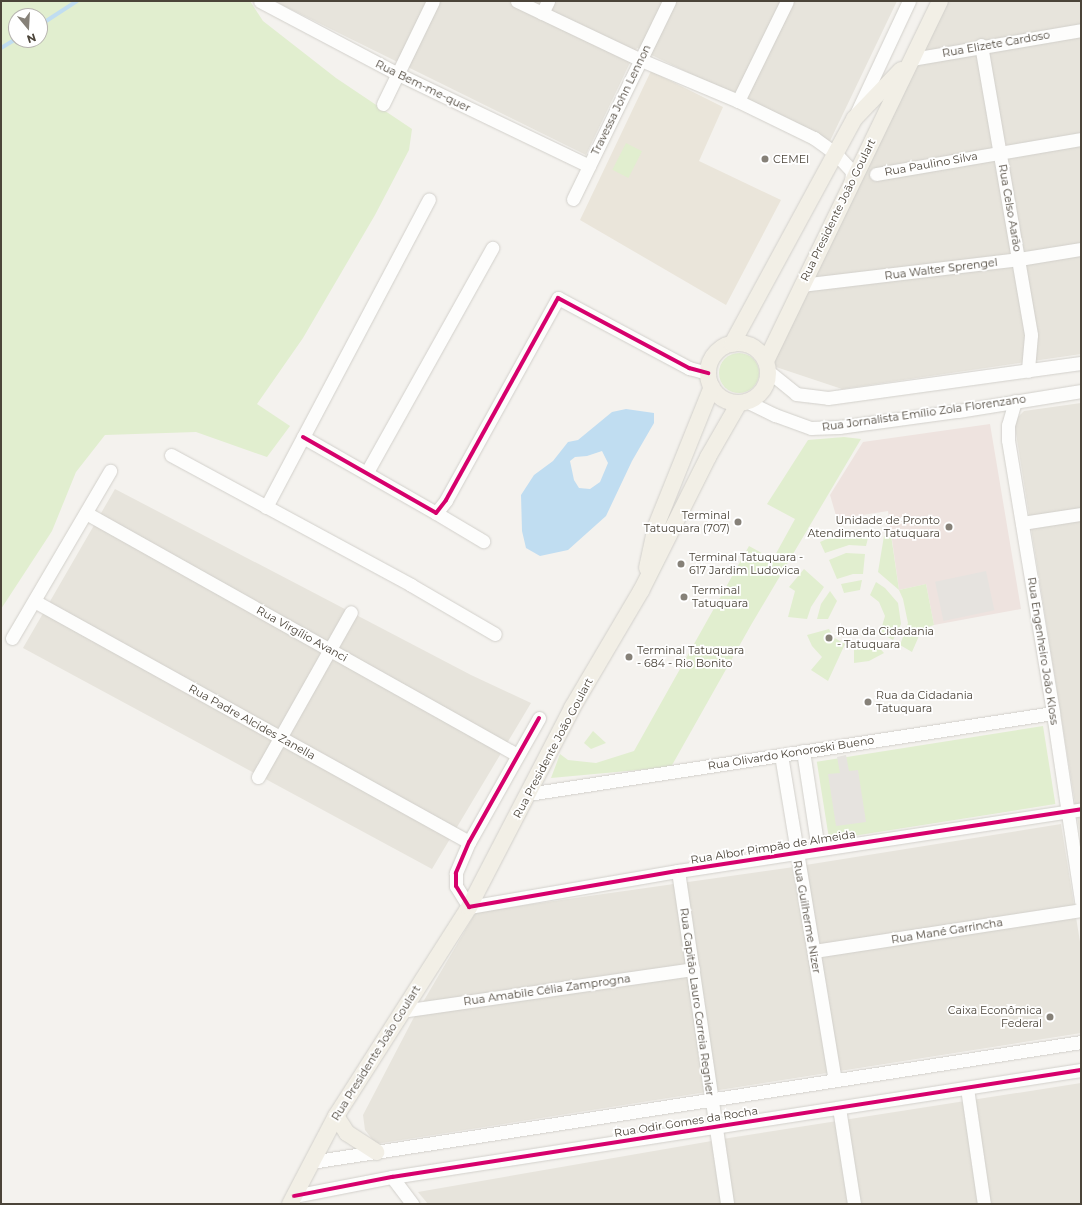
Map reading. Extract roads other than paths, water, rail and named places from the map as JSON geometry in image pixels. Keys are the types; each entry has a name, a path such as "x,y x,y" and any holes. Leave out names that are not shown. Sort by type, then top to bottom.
{"main road":[{"name":"Rua Presidente João Goulart","path":"292,1200 336,1116 469,906 576,702 641,591 708,457 744,402 764,389 767,366 802,285 940,1"},
{"name":"Rua Presidente João Goulart","path":"641,591 656,526 710,380 715,355 732,344 854,119 912,59"},
{"path":"732,344 752,346 767,366"},
{"path":"710,380 723,399 744,402"},
{"path":"336,1116 348,1133 376,1152"}],"street":[{"name":"Rua Bem-me-quer","path":"260,1 398,74 589,166"},
{"path":"384,104 434,1"},
{"path":"517,1 641,60 738,101 814,138 835,153 852,171 851,186"},
{"path":"542,13 548,1"},
{"name":"Travessa John Lennon","path":"574,199 670,1"},
{"path":"738,101 787,1"},
{"name":"Rua Presidente João Goulart","path":"854,119 909,1"},
{"name":"Rua Elizete Cardoso","path":"912,59 981,45 1081,30"},
{"name":"Rua Celso Aarão","path":"981,45 1031,335 1028,371"},
{"name":"Rua Paulino Silva","path":"876,174 1081,138"},
{"path":"266,507 429,200"},
{"path":"367,472 492,248"},
{"name":"Rua Walter Sprengel","path":"802,285 1019,259 1081,250"},
{"path":"436,513 446,500 558,298 710,380"},
{"path":"767,366 796,394 828,398 1081,363"},
{"name":"Rua Jornalista Emílio Zola Florenzano","path":"744,402 811,428 854,425 1081,391"},
{"name":"Rua Engenheiro João Kloss","path":"1015,401 1008,425 1008,440 1053,713 1081,901"},
{"path":"303,437 367,472 483,541"},
{"path":"171,455 411,585 495,634"},
{"path":"12,638 36,602 110,471"},
{"name":"Rua Virgílio Avanci","path":"86,513 518,755"},
{"path":"1022,523 1081,514"},
{"name":"Rua Padre Alcides Zanella","path":"36,602 469,842"},
{"path":"258,777 351,612"},
{"name":"Rua Olivardo Konoroski Bueno","path":"528,794 1053,713"},
{"path":"469,906 456,886 456,873 469,842 539,718"},
{"path":"803,751 818,849"},
{"name":"Rua Guilherme Nizer","path":"781,755 796,852 836,1080"},
{"name":"Rua Albor Pimpão de Almeida","path":"469,906 796,852 1081,809"},
{"name":"Rua Capitão Lauro Correia Regnier","path":"678,871 727,1204"},
{"name":"Rua Mané Garrincha","path":"814,951 1081,910"},
{"name":"Rua Amabile Célia Zamprogna","path":"402,1011 693,969"},
{"name":"Rua Odir Gomes da Rocha","path":"312,1162 1081,1042"},
{"name":"Rua Odir Gomes da Rocha","path":"292,1200 392,1177 1081,1070"},
{"path":"967,1088 984,1204"},
{"path":"839,1108 854,1204"},
{"path":"392,1177 412,1204"}],"water":[{"path":"626,409 654,413 654,423 632,461 606,516 568,550 540,556 526,548 522,531 521,495 534,475 553,461 568,442 578,440 612,412","holes":["602,451 608,463 600,482 590,489 579,488 574,480 570,461 575,457 587,456"]}],"waterway":[{"path":"48,20 77,1"},
{"path":"1,48 8,44"}],"place":[{"name":"CEMEI","path":"765,159"},
{"name":"Terminal Tatuquara (707)","path":"738,522"},
{"name":"Unidade de Pronto Atendimento Tatuquara","path":"949,527"},
{"name":"Terminal Tatuquara - 617 Jardim Ludovica","path":"681,564"},
{"name":"Terminal Tatuquara","path":"684,597"},
{"name":"Rua da Cidadania - Tatuquara","path":"829,638"},
{"name":"Terminal Tatuquara - 684 - Rio Bonito","path":"629,657"},
{"name":"Rua da Cidadania Tatuquara","path":"868,702"},
{"name":"Caixa Econômica Federal","path":"1050,1017"}]}
